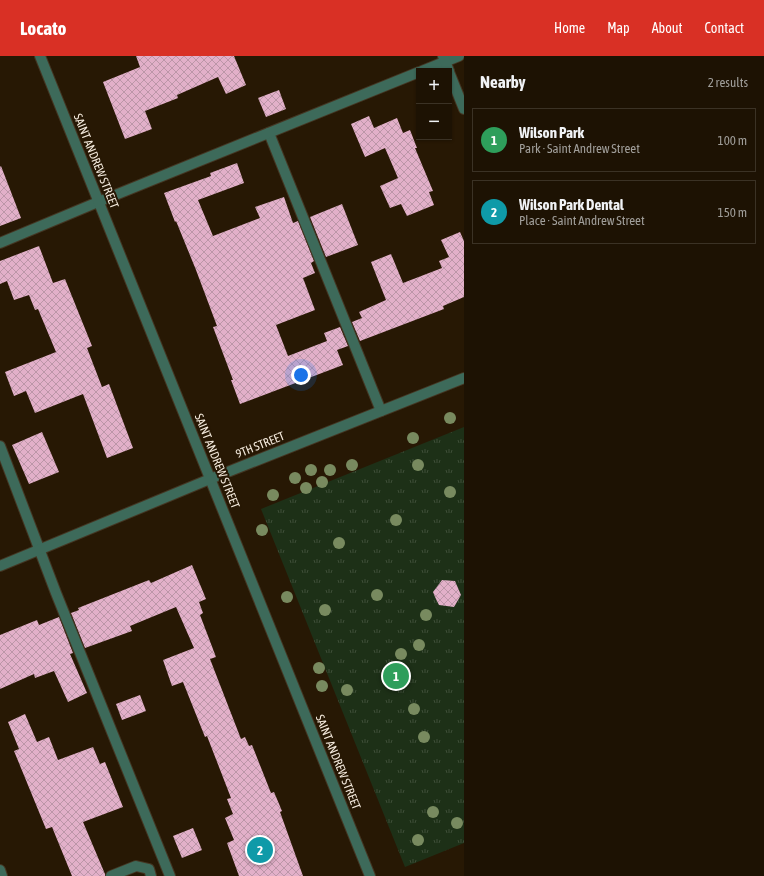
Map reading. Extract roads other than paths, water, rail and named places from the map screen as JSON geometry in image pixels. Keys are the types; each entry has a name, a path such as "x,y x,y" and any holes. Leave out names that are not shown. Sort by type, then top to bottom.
{"street":[{"name":"SAINT ANDREW STREET","path":"40,56 370,876"},
{"path":"435,68 446,65 459,56"},
{"path":"446,65 464,109"},
{"path":"0,243 416,74"},
{"path":"269,133 381,411"},
{"name":"9TH STREET","path":"0,566 210,479 464,378"},
{"path":"0,446 56,593 170,876"},
{"path":"111,876 136,866 148,869 151,876"},
{"path":"0,870 2,876"}],"place":[{"name":"Wilson Park","path":"396,676"},
{"name":"Wilson Park Dental","path":"260,850"}]}
